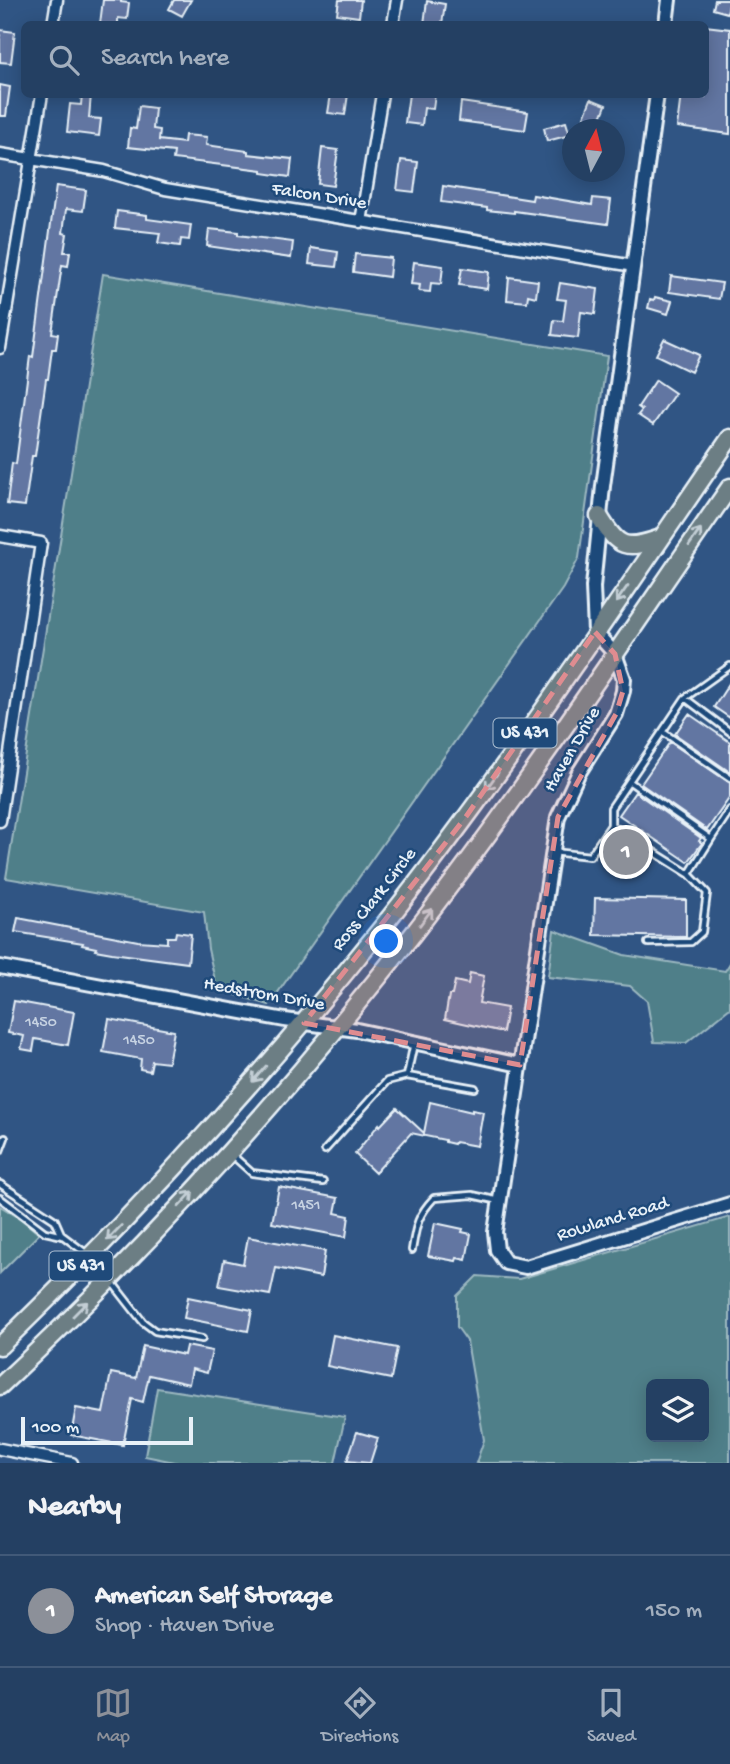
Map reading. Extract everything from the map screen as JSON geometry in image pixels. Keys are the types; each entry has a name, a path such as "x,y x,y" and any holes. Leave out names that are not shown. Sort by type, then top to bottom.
{"highway":[{"name":"Ross Clark Circle","path":"0,1346 91,1256 205,1135 304,1023 385,924 465,818 730,438"},
{"name":"US 431","path":"0,1386 110,1278 228,1153 337,1027 413,933 492,828 730,487"},
{"path":"599,516 611,536 624,545 638,546 661,538"}],"street":[{"path":"54,21 57,0"},
{"path":"394,21 397,0"},
{"path":"666,21 669,0"},
{"path":"0,348 40,98"},
{"path":"361,222 381,98"},
{"path":"595,632 593,587 599,516 656,98"},
{"name":"Falcon Drive","path":"0,154 104,171 165,189 634,266"},
{"path":"0,536 41,543 0,821"},
{"name":"Haven Drive","path":"506,1263 500,1257 496,1241 500,1201 558,817 568,792 612,721 620,704 624,679 615,654 595,632"},
{"name":"Hedstrom Drive","path":"0,967 337,1027 520,1065"},
{"name":"Rowland Road","path":"506,1263 526,1267 730,1204"},
{"path":"0,1449 72,1463"}],"lane":[{"path":"552,852 590,856 611,825 611,808 685,698 730,666"},
{"path":"685,698 730,732"},
{"path":"663,732 730,778"},
{"path":"630,782 711,839"},
{"path":"689,874 730,810"},
{"path":"611,825 689,874 707,893 702,932 691,942 648,943"},
{"path":"407,1076 414,1042"},
{"path":"325,1150 387,1081 407,1076 475,1088"},
{"path":"0,1151 5,1138"},
{"path":"228,1153 252,1173 323,1182"},
{"path":"0,1184 55,1220 63,1236"},
{"path":"412,1250 416,1222 434,1198 472,1195 500,1201"},
{"path":"0,1198 45,1232 63,1236 91,1256 143,1322 155,1331 202,1339"}],"highlighted area":[{"path":"595,632 615,654 623,691 616,714 558,817 520,1065 304,1023 465,818"}],"green space":[{"path":"103,274 607,356 579,558 563,588 269,1005 217,989 208,949 204,912 6,878"},
{"path":"554,930 624,955 725,971 730,963 730,1008 686,1043 654,1042 647,1001 630,986 548,977"},
{"path":"0,1206 39,1234 0,1273"},
{"path":"730,1217 730,1463 476,1463 484,1440 467,1341 457,1327 457,1296 477,1276 519,1279"},
{"path":"157,1388 345,1417 335,1463 179,1463 145,1456"}],"building":[{"path":"103,0 129,3 127,19 100,21"},
{"path":"174,0 191,0 182,16 169,9"},
{"path":"339,0 361,0 359,17 337,14"},
{"path":"715,0 730,0 727,13 713,9"},
{"path":"427,1 445,4 442,21 424,21"},
{"path":"709,26 730,29 730,134 677,127 681,98 709,98"},
{"path":"0,30 15,32 11,63 0,62"},
{"path":"0,85 10,87 6,116 0,116"},
{"path":"82,98 91,98 89,118 101,119 99,136 67,132 70,104 81,105"},
{"path":"330,98 347,98 345,115 328,113"},
{"path":"408,98 434,98 433,109 424,108 422,125 405,123"},
{"path":"591,99 606,105 601,119 584,117"},
{"path":"461,102 528,112 525,130 459,121"},
{"path":"139,106 155,108 153,129 160,130 159,140 184,143 185,135 207,137 206,145 248,151 248,154 292,159 290,177 262,173 262,170 173,159 174,152 128,147 130,128 136,129"},
{"path":"562,123 562,137 547,141 544,128"},
{"path":"322,148 338,150 333,186 318,184"},
{"path":"401,160 418,162 414,192 397,190"},
{"path":"56,186 86,190 83,211 66,209 63,233 67,234 64,252 70,252 68,266 62,265 52,333 58,334 56,349 52,349 46,379 25,506 7,504 12,463 16,464 30,356 33,357"},
{"path":"443,186 532,200 533,195 592,205 593,198 611,200 608,224 441,202"},
{"path":"117,211 147,215 147,219 191,225 189,240 181,239 180,246 158,243 160,233 115,228"},
{"path":"209,229 293,242 291,258 207,246"},
{"path":"311,248 338,252 336,267 309,264"},
{"path":"355,254 391,258 389,277 353,272"},
{"path":"414,262 443,266 441,284 431,283 430,292 419,291 420,285 411,284"},
{"path":"462,268 489,272 487,289 459,285"},
{"path":"671,276 722,283 719,299 669,292"},
{"path":"509,277 538,281 536,297 528,295 527,302 507,300"},
{"path":"560,283 598,289 595,314 581,312 578,338 552,335 554,320 563,321 566,300 557,299"},
{"path":"655,297 672,301 668,314 648,308 650,299 654,300"},
{"path":"664,339 699,355 691,372 656,355"},
{"path":"656,380 675,393 653,425 638,415 642,410 638,407"},
{"path":"730,682 730,718 714,707"},
{"path":"689,714 730,742 730,772 675,734"},
{"path":"670,742 730,783 730,797 707,830 641,784"},
{"path":"635,792 701,838 699,841 702,843 688,862 619,815"},
{"path":"625,843 648,859 638,873 615,857"},
{"path":"595,898 686,900 686,937 594,935"},
{"path":"18,918 138,941 167,943 167,937 175,937 176,932 191,934 188,963 95,950 96,948 82,945 83,943 15,932"},
{"path":"470,973 484,976 479,1003 507,1008 503,1032 445,1019 449,995 452,995 455,981 468,984"},
{"path":"14,1001 74,1012 68,1045 35,1039 33,1051 21,1049 24,1036 8,1033"},
{"path":"109,1019 174,1031 168,1063 152,1061 150,1071 140,1069 141,1059 103,1052"},
{"path":"430,1102 483,1112 477,1146 454,1144 411,1133 375,1173 355,1154 379,1124 380,1126 397,1108 424,1133"},
{"path":"279,1187 338,1198 335,1213 349,1216 346,1237 272,1223"},
{"path":"435,1223 463,1229 462,1232 471,1234 466,1260 428,1256"},
{"path":"248,1237 325,1251 321,1277 276,1268 270,1295 219,1286 224,1260 243,1264"},
{"path":"188,1297 252,1310 248,1331 184,1318"},
{"path":"333,1335 397,1348 391,1379 327,1366"},
{"path":"143,1346 184,1355 186,1346 212,1351 207,1373 192,1369 189,1384 149,1375 143,1402 132,1399 123,1445 71,1435 76,1408 103,1413 111,1373 136,1378"},
{"path":"357,1432 378,1438 370,1463 347,1461"}],"place":[{"name":"American Self Storage","path":"626,852"}]}
